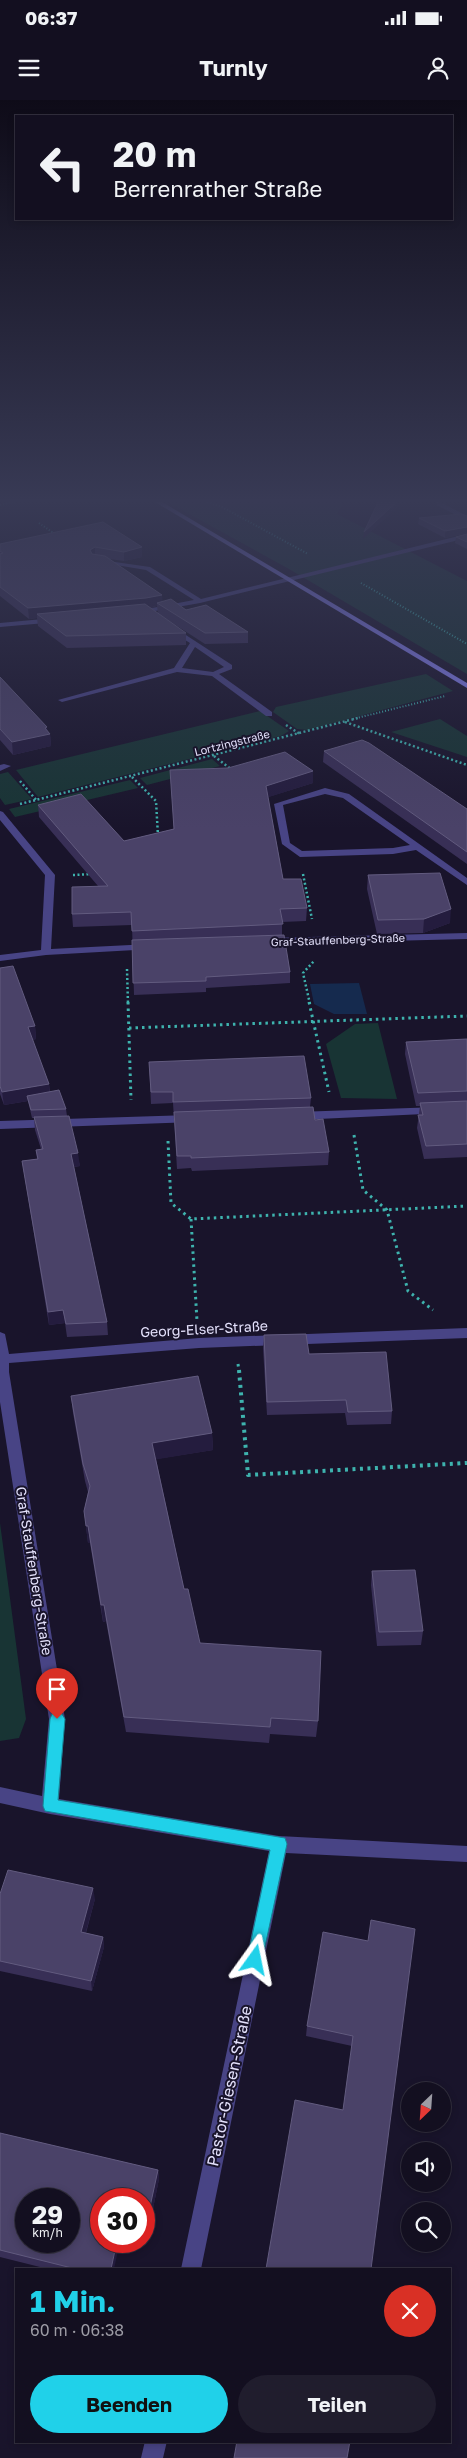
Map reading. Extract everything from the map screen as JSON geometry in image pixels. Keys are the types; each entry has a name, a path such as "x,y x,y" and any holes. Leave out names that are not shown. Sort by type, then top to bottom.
{"street":[{"path":"127,613 161,609"},
{"path":"339,609 467,686"},
{"path":"147,612 154,617"},
{"path":"0,625 59,619"},
{"path":"62,700 176,670 214,674 230,667 162,622"},
{"path":"176,670 194,642"},
{"path":"214,674 269,714"},
{"path":"415,847 393,851 300,854 286,844 278,804 325,792 346,796 415,847 467,882"},
{"path":"0,814 50,875 46,952"},
{"name":"Graf-Stauffenberg-Straße","path":"258,942 467,936"},
{"path":"0,958 46,952 163,946"},
{"path":"285,1116 467,1109"},
{"path":"0,1125 207,1118"},
{"name":"Georg-Elser-Straße","path":"3,1359 199,1343 465,1333"},
{"name":"Graf-Stauffenberg-Straße","path":"0,1337 3,1359 2,1372 57,1719 50,1806"},
{"path":"0,1795 50,1806 279,1844 467,1854"},
{"name":"Pastor-Giesen-Straße","path":"191,2268 279,1844"},
{"path":"152,2458 156,2443"}],"path":[{"name":"Lortzingstraße","path":"18,805 449,695"},
{"path":"345,722 467,765"},
{"path":"214,756 236,772"},
{"path":"132,777 156,801 158,836"},
{"path":"300,854 314,940"},
{"path":"50,875 96,874"},
{"path":"326,940 326,950 303,973 334,1115"},
{"path":"125,948 133,1120"},
{"path":"129,1028 467,1016"},
{"path":"350,1115 363,1190 386,1210 408,1290 416,1299 465,1333"},
{"path":"167,1119 171,1203 191,1219 467,1206"},
{"path":"191,1219 199,1343"},
{"path":"236,1342 248,1475 467,1463"}],"green space":[{"path":"357,609 467,609 467,674"},
{"path":"426,674 453,691 307,730 297,729 273,712 276,707"},
{"path":"260,711 289,731 281,736 38,797 16,770"},
{"path":"440,719 467,736 467,757 391,732"},
{"path":"212,759 220,766 147,785 140,778"},
{"path":"8,772 32,799 5,805 0,798 0,774"},
{"path":"130,780 138,788 15,817 9,809"},
{"path":"378,1023 397,1099 341,1098 326,1044 355,1024"},
{"path":"0,1523 26,1719 19,1738 0,1741"}],"water":[{"path":"359,983 367,1014 334,1014 314,1004 310,984"}],"building":[{"path":"91,609 152,609 186,633 66,636 37,614"},
{"path":"167,609 212,609 248,632 205,633"},
{"path":"0,677 47,727 45,728 50,734 12,742 0,729"},
{"path":"362,740 467,809 467,852 324,751"},
{"path":"285,752 313,771 266,786 283,879 301,879 307,908 280,909 283,924 132,931 131,912 72,914 72,887 108,886 38,805 81,794 124,841 174,829 170,770 228,768"},
{"path":"440,873 451,909 424,919 378,920 368,875"},
{"path":"284,935 290,972 206,977 206,981 133,983 132,940"},
{"path":"13,966 35,1026 28,1027 49,1084 2,1092 0,1086 0,968"},
{"path":"467,1039 467,1091 418,1093 406,1042"},
{"path":"304,1056 311,1098 173,1102 173,1092 151,1092 149,1062"},
{"path":"59,1090 66,1109 31,1110 27,1096"},
{"path":"467,1101 467,1144 426,1146 418,1115 423,1115 420,1103"},
{"path":"313,1107 315,1120 323,1119 329,1152 191,1158 191,1156 177,1156 174,1112"},
{"path":"69,1116 78,1153 71,1154 107,1322 66,1324 63,1310 48,1312 22,1161 38,1159 36,1150 43,1149 34,1117"},
{"path":"306,1334 309,1354 386,1352 392,1411 348,1412 346,1400 267,1402 264,1335"},
{"path":"198,1376 212,1433 152,1443 184,1589 188,1589 200,1643 321,1651 318,1721 271,1718 270,1727 124,1717 104,1605 101,1605 88,1526 86,1526 84,1511 90,1486 83,1464 71,1396"},
{"path":"415,1570 423,1631 379,1632 372,1571"},
{"path":"8,1870 93,1888 81,1932 103,1937 91,1981 0,1961 0,1894"},
{"path":"371,1920 415,1929 371,2268 266,2268 295,2100 343,2110 353,2036 307,2026 323,1932 368,1941"},
{"path":"0,2133 158,2170 154,2188 90,2188 90,2253 114,2253 111,2268 72,2268 0,2250"},
{"path":"237,2443 350,2443 347,2458 234,2458"}],"route":[{"path":"57,1719 50,1806 279,1844 255,1960"}]}
